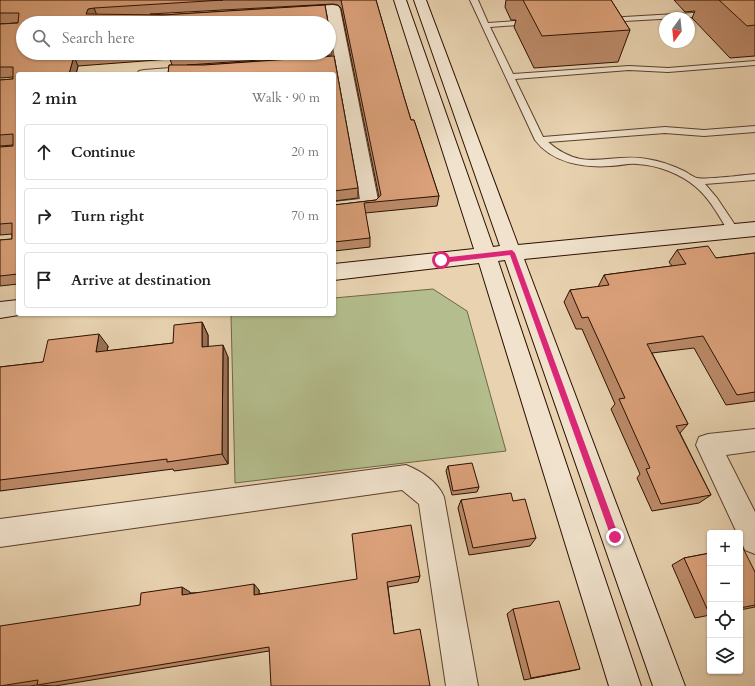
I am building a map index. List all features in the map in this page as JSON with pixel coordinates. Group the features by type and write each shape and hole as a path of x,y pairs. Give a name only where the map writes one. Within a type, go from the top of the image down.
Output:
{"street":[{"path":"400,0 486,255 625,686"},
{"path":"420,0 669,686"},
{"path":"286,12 333,9 333,16"},
{"path":"336,60 346,123 370,205 336,208"},
{"path":"171,72 212,69"},
{"path":"336,272 486,255 755,229"},
{"path":"0,310 16,308"},
{"path":"755,440 708,445 755,540"},
{"path":"0,533 406,477 431,497 462,686"}],"lane":[{"path":"474,0 540,140 554,153 572,161 600,164 639,161 671,170 696,182 706,191 734,231"},
{"path":"598,19 612,20 715,13"},
{"path":"486,26 538,21"},
{"path":"510,77 629,68 668,70 755,63"},
{"path":"540,140 665,130 704,133 755,129"},
{"path":"696,182 755,177"}],"green space":[{"path":"433,289 467,311 506,451 235,483 231,316 336,316 336,298"}],"building":[{"path":"0,0 223,0 94,8 88,9 86,14 163,15 325,5 327,16 19,16 19,13 0,13"},
{"path":"341,0 376,0 411,120 414,120 439,196 364,203 370,238 336,242 336,205 376,200 381,195"},
{"path":"523,0 611,0 630,30 542,36"},
{"path":"719,0 755,0 755,25 747,26"},
{"path":"16,23 16,60 73,60 70,72 16,72 16,274 0,276 0,240 12,239 12,223 0,224 0,147 13,146 13,134 0,135 0,80 13,79 13,67 0,67 0,24"},
{"path":"276,60 335,60 358,188 336,191 336,72 168,72 169,65 204,65"},
{"path":"708,246 716,258 755,253 755,392 737,395 703,336 647,344 688,424 676,426 711,495 661,504 646,469 650,468 619,399 625,398 588,317 582,318 570,290 609,285 604,275 686,264 677,250"},
{"path":"202,322 202,347 223,345 222,454 167,462 167,459 0,480 0,367 43,362 48,340 99,334 96,352 173,343 174,325"},
{"path":"472,463 479,487 453,491 448,466"},
{"path":"511,493 513,501 525,499 536,538 473,548 461,500"},
{"path":"411,525 420,576 387,582 394,634 420,629 430,686 271,686 269,647 37,685 38,680 0,686 0,626 140,605 141,593 182,587 182,595 254,584 254,595 357,579 352,534"},
{"path":"743,548 755,572 755,605 743,607"},
{"path":"707,554 707,609 684,558"},
{"path":"559,601 580,669 531,678 513,609"}],"route":[{"path":"441,260 512,253 615,537"}]}
